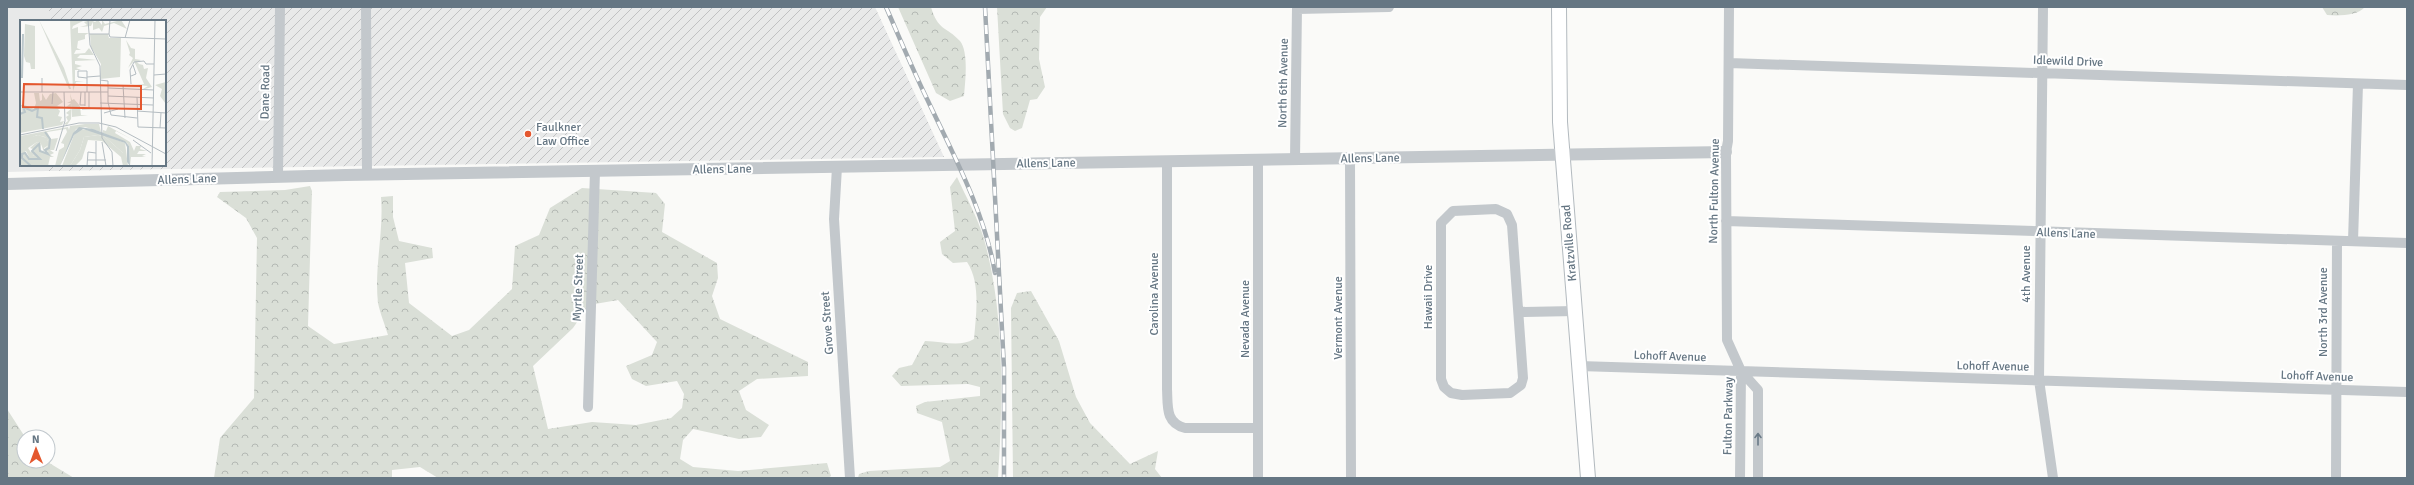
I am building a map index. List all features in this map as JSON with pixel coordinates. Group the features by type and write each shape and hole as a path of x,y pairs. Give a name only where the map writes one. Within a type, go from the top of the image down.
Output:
{"main road":[{"name":"Kratzville Road","path":"1559,7 1559,87 1562,154 1588,478"}],"street":[{"name":"Dane Road","path":"278,177 280,7"},
{"path":"366,7 367,175"},
{"path":"1297,8 1389,7"},
{"name":"North Fulton Avenue","path":"1729,7 1728,142 1726,152 1727,340 1741,371"},
{"name":"4th Avenue","path":"2043,7 2039,232 2039,380 2053,478"},
{"name":"North 6th Avenue","path":"1295,159 1297,8"},
{"name":"Idlewild Drive","path":"1729,63 2407,85"},
{"path":"2353,241 2358,84"},
{"name":"Allens Lane","path":"7,184 367,175 1726,152"},
{"name":"Vermont Avenue","path":"1350,158 1351,478"},
{"name":"Nevada Avenue","path":"1258,160 1258,478"},
{"name":"Carolina Avenue","path":"1167,161 1168,413 1175,424 1185,428 1258,428"},
{"name":"Grove Street","path":"837,167 834,219 850,478"},
{"name":"Myrtle Street","path":"588,407 595,171"},
{"name":"Hawaii Drive","path":"1496,209 1507,214 1512,225 1519,312 1523,373 1522,381 1516,390 1502,394 1462,395 1451,393 1444,387 1441,379 1441,226 1444,218 1450,212 1459,210 1496,209"},
{"name":"Allens Lane","path":"1726,221 2407,243"},
{"name":"North 3rd Avenue","path":"2336,241 2336,478"},
{"path":"1519,312 1575,310"},
{"name":"Lohoff Avenue","path":"1579,366 2407,392"},
{"name":"Fulton Parkway","path":"1740,478 1741,371"},
{"name":"Fulton Parkway","path":"1741,371 1758,390 1758,478"}],"shaded area":[{"path":"7,7 49,7 49,20 20,20 20,166 47,166 47,171 7,172"},
{"path":"49,7 875,7 944,157 47,171 47,166 166,166 166,20 49,20"}],"green space":[{"path":"898,7 931,7 940,24 960,41 965,52 966,76 964,96 950,101 936,93"},
{"path":"997,7 1047,7 1040,17 1039,59 1045,87 1037,99 1030,100 1022,128 1015,131 1010,128 1003,114"},
{"path":"2322,7 2365,7 2362,10 2352,14 2327,15"},
{"path":"957,177 975,215 984,239 996,297 1001,358 1001,419 998,478 858,478 859,474 869,471 940,467 950,461 942,422 917,413 916,406 925,402 980,396 980,387 968,384 901,386 892,376 899,368 912,365 925,341 956,344 968,342 974,339 976,320 976,289 971,270 967,262 953,263 942,254 940,242 955,231 950,187"},
{"path":"310,186 312,191 308,326 334,344 388,335 378,303 377,290 382,210 381,197 393,196 393,217 399,241 432,248 433,258 405,263 409,303 452,336 469,330 512,289 515,246 539,235 550,208 582,188 656,193 665,204 662,232 717,263 718,278 712,296 720,319 808,362 808,376 757,379 739,391 746,410 769,425 761,437 739,439 693,429 683,440 680,459 693,467 738,471 827,463 831,476 828,478 438,478 420,467 392,470 392,478 214,478 220,438 254,398 257,238 246,218 217,197 220,192 285,190","holes":["618,300 657,342 652,355 626,366 632,379 646,386 677,381 684,394 682,408 671,418 636,425 592,422 548,429 533,366 573,328 589,305"]},
{"path":"1031,291 1059,341 1076,397 1090,423 1130,464 1158,451 1155,469 1162,478 1013,478 1011,308 1017,293"},
{"path":"7,409 20,429 16,429 16,469 56,469 56,467 74,478 7,478"}],"railway":[{"path":"886,7 917,78 968,185 984,229 995,273"},
{"path":"985,7 1004,368 1004,478"}],"place":[{"name":"Faulkner Law Office","path":"528,134"}]}
